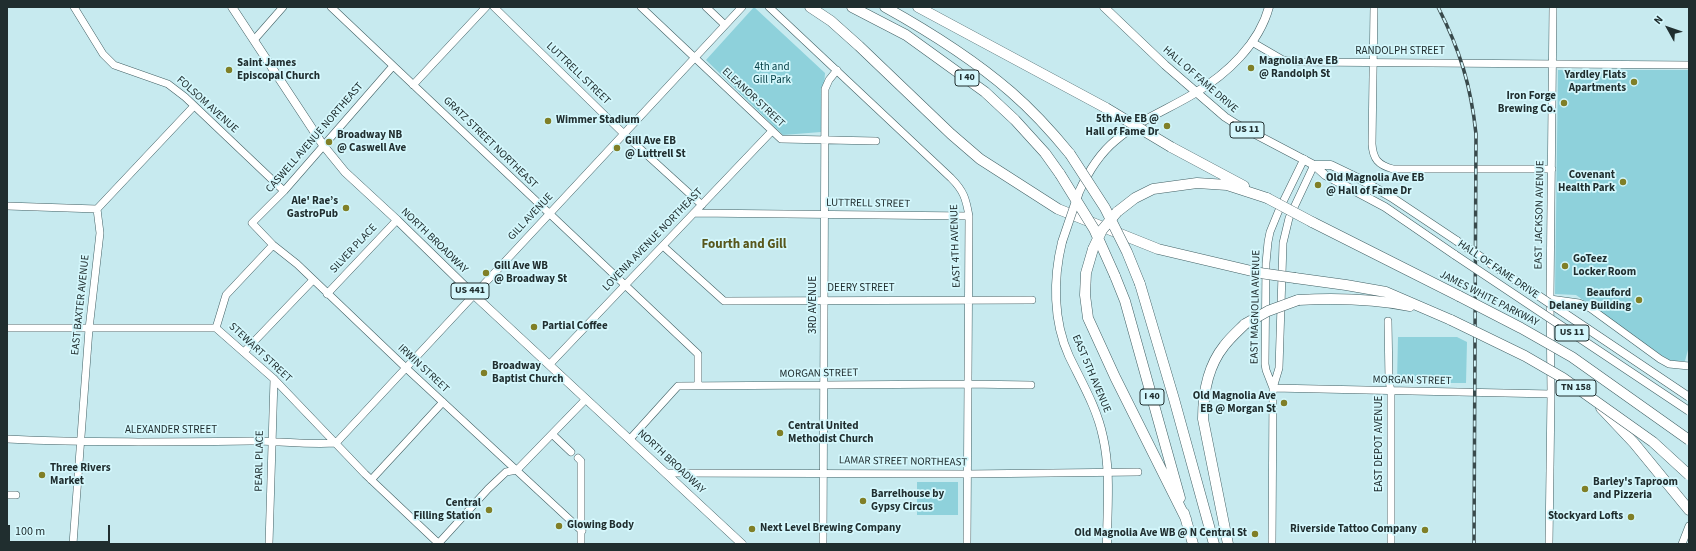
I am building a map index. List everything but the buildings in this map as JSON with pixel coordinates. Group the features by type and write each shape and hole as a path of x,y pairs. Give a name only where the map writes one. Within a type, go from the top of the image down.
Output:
{"highway":[{"path":"810,7 831,21 859,46 951,134 980,159 1058,209 1158,249 1260,273 1386,292 1424,309"},
{"name":"I 40","path":"852,7 906,35 985,92 1015,120 1060,174 1094,229 1125,301 1192,542"},
{"name":"I 40","path":"885,7 927,30 1011,92 1044,123 1070,154 1105,208 1127,252 1140,284 1174,399 1214,544"},
{"path":"918,7 1106,108 1171,146 1267,198"},
{"path":"1186,519 1118,383 1088,318 1085,295 1086,273 1093,248 1102,230 1117,212 1135,198 1153,189 1197,183 1227,185 1267,198"},
{"name":"JAMES WHITE PARKWAY","path":"1267,198 1521,328 1572,358 1689,440"},
{"path":"1227,541 1203,419 1203,401 1211,370 1223,347 1245,324 1268,311 1298,300 1373,301 1424,309"},
{"name":"TN 158","path":"1424,309 1451,320 1525,356 1563,378 1653,442 1689,474"},
{"path":"1592,399 1634,442 1689,510"}],"main road":[{"name":"NORTH BROADWAY","path":"232,7 323,146 345,172 474,295 742,544"},
{"name":"HALL OF FAME DRIVE","path":"1104,7 1196,93 1236,124 1304,159 1314,165 1325,175 1385,207 1689,411"},
{"name":"EAST 5TH AVENUE","path":"1107,544 1107,473 1104,438 1091,398 1067,351 1058,315 1057,276 1062,242 1079,192 1092,166 1115,140 1143,122 1196,93 1240,58 1261,28 1269,7"},
{"name":"HALL OF FAME DRIVE","path":"1314,165 1331,165 1358,178 1391,197 1689,397"}],"street":[{"name":"FOLSOM AVENUE","path":"74,7 103,54 114,65 168,84 194,106 284,191"},
{"path":"254,40 283,7"},
{"name":"GRATZ STREET NORTHEAST","path":"331,7 624,286 698,354 698,386"},
{"path":"414,85 486,7"},
{"name":"LUTTRELL STREET","path":"494,7 624,134 702,205"},
{"name":"ELEANOR STREET","path":"641,7 781,139 876,141"},
{"path":"706,7 725,25"},
{"name":"GILL AVENUE","path":"336,443 742,7"},
{"name":"EAST 4TH AVENUE","path":"769,7 958,185 966,198 969,216 966,474 967,544"},
{"path":"1374,7 1372,144 1375,159 1379,163 1384,167 1393,169 1552,169"},
{"name":"EAST JACKSON AVENUE","path":"1549,544 1553,7"},
{"name":"RANDOLPH STREET","path":"1252,42 1283,60 1302,62 1553,63 1632,66 1689,65"},
{"name":"CASWELL AVENUE NORTHEAST","path":"252,223 284,191 393,66"},
{"name":"3RD AVENUE","path":"823,544 826,140 825,89 829,80 837,70"},
{"path":"7,206 98,209 194,106"},
{"name":"LOVENIA AVENUE NORTHEAST","path":"550,364 772,132"},
{"name":"EAST MAGNOLIA AVENUE","path":"1273,388 1266,370 1266,263 1268,242 1279,210 1304,159"},
{"name":"EAST MAGNOLIA AVENUE","path":"1272,544 1273,388 1279,368 1283,243 1289,218 1314,165"},
{"name":"EAST BAXTER AVENUE","path":"73,544 89,329 100,233 98,209"},
{"name":"LUTTRELL STREET","path":"694,213 969,216"},
{"name":"SILVER PLACE","path":"327,294 397,220"},
{"name":"IRWIN STREET","path":"252,223 273,245 297,264 327,294 582,531"},
{"path":"216,328 226,295 273,245"},
{"name":"DEERY STREET","path":"663,246 724,301 1032,300"},
{"path":"244,352 313,280"},
{"path":"1550,299 1579,303 1594,311 1660,359 1669,364 1689,366"},
{"name":"EAST DEPOT AVENUE","path":"1388,321 1388,381 1391,391 1391,544"},
{"name":"STEWART STREET","path":"7,328 216,328 274,379 371,480 438,543"},
{"name":"PEARL PLACE","path":"269,544 274,379"},
{"name":"MORGAN STREET","path":"630,439 678,386 1031,385"},
{"name":"MORGAN STREET","path":"1273,388 1551,394"},
{"path":"438,543 488,488 506,472 517,470 586,399"},
{"path":"371,480 443,402"},
{"path":"552,434 571,452"},
{"name":"ALEXANDER STREET","path":"7,439 81,442 271,441 315,444 336,443"},
{"path":"578,458 581,461 581,544"},
{"name":"LAMAR STREET NORTHEAST","path":"667,473 824,472 966,474 1138,472"},
{"path":"7,495 16,495"},
{"path":"1682,544 1689,526"}],"green space":[{"name":"4th and Gill Park","path":"754,7 825,73 821,132 783,135 706,60"},
{"name":"Covenant Health Park","path":"1558,70 1689,70 1689,346 1685,361 1671,361 1661,355 1576,295 1555,294"},
{"path":"1398,337 1457,337 1467,342 1466,383 1397,383"},
{"path":"917,482 958,482 958,515 917,515"}],"railway":[{"path":"1438,7 1453,38 1468,84 1476,134 1474,544"}],"place":[{"name":"Magnolia Ave EB @ Randolph St","path":"1251,68"},
{"name":"Saint James Episcopal Church","path":"229,70"},
{"name":"Yardley Flats Apartments","path":"1634,82"},
{"name":"Iron Forge Brewing Co.","path":"1564,103"},
{"name":"Wimmer Stadium","path":"548,121"},
{"name":"5th Ave EB @ Hall of Fame Dr","path":"1167,126"},
{"name":"Broadway NB @ Caswell Ave","path":"329,142"},
{"name":"Gill Ave EB @ Luttrell St","path":"617,148"},
{"name":"Covenant Health Park","path":"1623,182"},
{"name":"Old Magnolia Ave EB @ Hall of Fame Dr","path":"1318,185"},
{"name":"Ale' Rae’s GastroPub","path":"346,208"},
{"name":"GoTeez Locker Room","path":"1565,266"},
{"name":"Gill Ave WB @ Broadway St","path":"486,273"},
{"name":"Beauford Delaney Building","path":"1639,300"},
{"name":"Partial Coffee","path":"534,327"},
{"name":"Broadway Baptist Church","path":"484,373"},
{"name":"Old Magnolia Ave EB @ Morgan St","path":"1284,403"},
{"name":"Central United Methodist Church","path":"780,433"},
{"name":"Three Rivers Market","path":"42,475"},
{"name":"Barley's Taproom and Pizzeria","path":"1585,489"},
{"name":"Barrelhouse by Gypsy Circus","path":"863,501"},
{"name":"Central Filling Station","path":"489,510"},
{"name":"Stockyard Lofts","path":"1631,517"},
{"name":"Glowing Body","path":"559,526"},
{"name":"Next Level Brewing Company","path":"752,529"},
{"name":"Riverside Tattoo Company","path":"1425,530"},
{"name":"Old Magnolia Ave WB @ N Central St","path":"1255,534"}],"district":[{"name":"Fourth and Gill","path":"744,245"}]}
